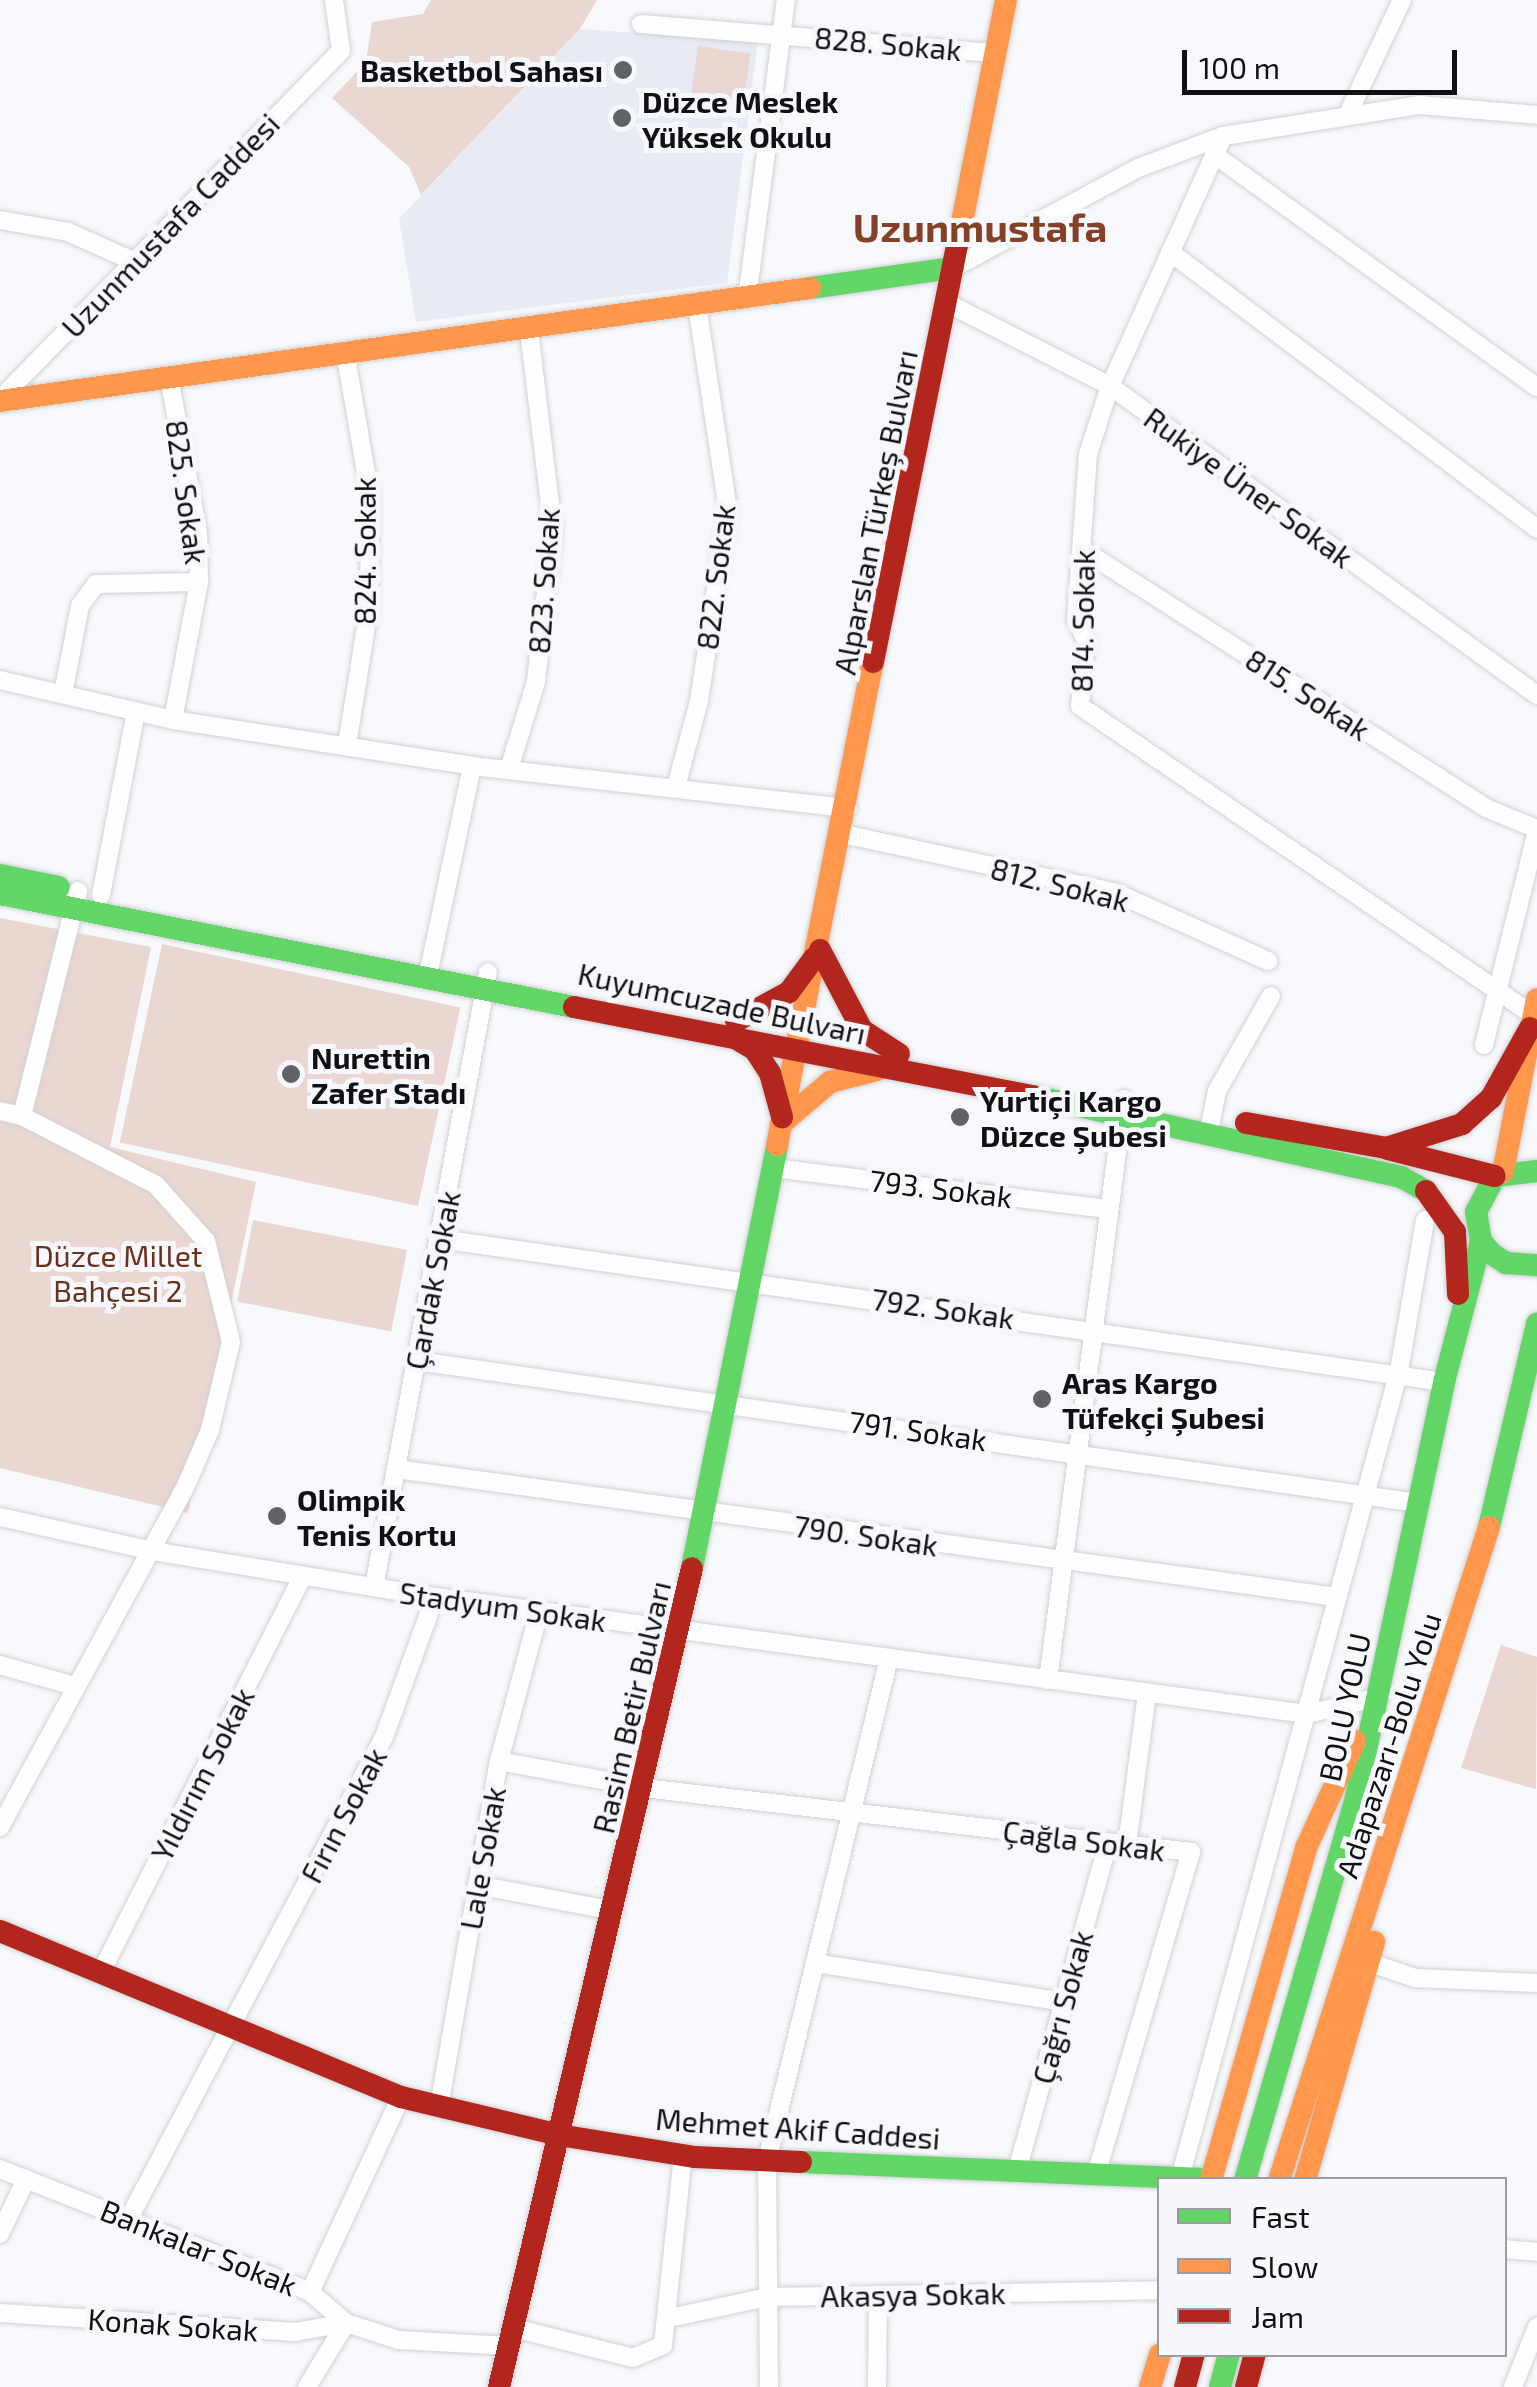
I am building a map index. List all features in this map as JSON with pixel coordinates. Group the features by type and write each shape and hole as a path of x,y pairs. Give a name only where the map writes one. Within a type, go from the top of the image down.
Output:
{"main road":[{"name":"Alparslan Türkeş Bulvarı","path":"802,1042 1006,0"},
{"path":"0,400 170,382 953,268"},
{"name":"Kuyumcuzade Bulvarı","path":"0,875 84,897 1211,1124 1401,1176 1476,1212"},
{"name":"Kuyumcuzade Bulvarı","path":"0,894 84,897"},
{"path":"820,950 862,1030 893,1061 830,1082 784,1122 770,1074 755,1050 732,1028 789,992 820,950"},
{"path":"1386,1148 1462,1124 1491,1098 1533,1014"},
{"path":"1533,1014 1499,1174 1476,1212 1481,1241 1506,1263 1537,1265"},
{"name":"Rasim Betir Bulvarı","path":"500,2387 680,1632 802,1042"},
{"name":"Kuyumcuzade Bulvarı","path":"1211,1124 1386,1148 1499,1174"},
{"path":"1499,1174 1537,1171"},
{"path":"1426,1191 1455,1232 1459,1318"},
{"name":"BOLU YOLU","path":"1246,2177 1356,1796 1444,1382 1481,1241"},
{"name":"Adapazarı-Bolu Yolu","path":"1280,2177 1455,1640 1502,1484 1537,1324"},
{"path":"1306,2177 1455,1640"},
{"path":"1212,2177 1306,1848 1375,1698"},
{"name":"Mehmet Akif Caddesi","path":"0,1931 401,2097 560,2135 682,2155 1159,2177"},
{"path":"1150,2387 1159,2357"},
{"path":"1185,2387 1193,2357"},
{"path":"1220,2387 1229,2357"},
{"path":"1246,2387 1255,2357"}],"street":[{"name":"Uzunmustafa Caddesi","path":"0,400 340,52 334,0"},
{"path":"747,299 786,0"},
{"path":"1349,112 1402,0"},
{"name":"828. Sokak","path":"641,24 996,53"},
{"path":"953,268 1138,168 1223,136 1349,112 1419,105 1537,114"},
{"name":"814. Sokak","path":"1223,136 1110,386 1088,454 1076,620 1086,640 1080,706 1533,1014"},
{"path":"1216,156 1537,387"},
{"path":"0,220 68,232 136,262"},
{"path":"1170,252 1537,529"},
{"name":"Rukiye Üner Sokak","path":"947,303 1110,386 1537,696"},
{"name":"822. Sokak","path":"676,788 700,701 728,510 697,306"},
{"name":"823. Sokak","path":"508,769 536,682 553,529 529,330"},
{"name":"824. Sokak","path":"346,357 370,496 369,608 347,745"},
{"name":"825. Sokak","path":"170,382 198,533 199,582 173,720"},
{"name":"815. Sokak","path":"1082,550 1486,808 1537,830"},
{"path":"63,694 80,606 96,584 199,582"},
{"path":"0,680 173,720 472,766 848,808"},
{"path":"22,1116 136,712"},
{"path":"430,968 472,766"},
{"path":"1484,1044 1537,830"},
{"name":"812. Sokak","path":"843,834 1114,892 1268,960"},
{"name":"Çardak Sokak","path":"374,1587 487,979"},
{"path":"1211,1124 1218,1091 1271,996"},
{"path":"1048,1680 1123,1106"},
{"path":"0,1110 22,1116 156,1185 206,1241 232,1342 210,1430 153,1551 74,1686 0,1827"},
{"name":"793. Sokak","path":"773,1168 1110,1208"},
{"path":"1180,2177 1399,1371 1425,1220"},
{"name":"792. Sokak","path":"440,1239 1399,1371 1444,1382"},
{"name":"791. Sokak","path":"417,1361 1364,1491 1418,1503"},
{"name":"790. Sokak","path":"396,1469 703,1514 1336,1597"},
{"name":"Stadyum Sokak","path":"0,1517 153,1551 435,1597 1307,1714"},
{"name":"Yıldırım Sokak","path":"101,1972 303,1575"},
{"name":"Fırın Sokak","path":"128,2220 384,1737 435,1597"},
{"name":"Lale Sokak","path":"439,2107 499,1761 539,1612"},
{"path":"769,2387 767,2160 888,1658"},
{"path":"0,1665 74,1686"},
{"path":"1128,1845 1147,1693"},
{"path":"1307,1714 1375,1698"},
{"name":"Çağla Sokak","path":"499,1761 644,1788 1191,1852 1096,2174"},
{"name":"Çağrı Sokak","path":"1017,2171 1108,1842"},
{"path":"477,1885 616,1911"},
{"path":"1368,1962 1415,1978 1537,1983"},
{"path":"815,1963 1063,2002"},
{"path":"310,2292 401,2097"},
{"path":"669,2318 682,2155"},
{"name":"Bankalar Sokak","path":"0,2169 310,2292 346,2323 399,2340 512,2337 633,2358 662,2345 669,2318"},
{"path":"0,2234 26,2179"},
{"path":"1507,2249 1537,2252"},
{"name":"Akasya Sokak","path":"669,2318 768,2297 1157,2290"},
{"path":"877,2387 878,2295"},
{"name":"Konak Sokak","path":"0,2313 295,2332 346,2323"},
{"path":"307,2387 346,2323"},
{"path":"1512,2387 1531,2356 1537,2327"}],"shaded area":[{"name":"Düzce Meslek Yüksek Okulu","path":"580,29 758,41 727,283 416,322 399,219"}],"green space":[{"path":"431,0 597,0 580,29 421,195 409,167 332,98 366,62 372,22 423,14"},
{"path":"698,46 750,53 743,105 691,97"},
{"name":"Düzce Millet Bahçesi 2","path":"0,918 151,947 110,1147 256,1182 188,1513 0,1468"},
{"name":"Nurettin Zafer Stadı","path":"162,944 460,1007 418,1206 120,1143"},
{"path":"253,1220 407,1250 391,1331 237,1301"},
{"path":"1501,1645 1537,1657 1536,1789 1461,1768"}],"traffic: fast":[{"path":"810,288 953,268"},
{"path":"0,875 59,887"},
{"path":"0,894 574,1007"},
{"path":"1033,1096 1401,1177 1426,1191"},
{"path":"692,1568 777,1145"},
{"path":"1537,1171 1495,1176 1476,1212 1481,1241 1492,1254 1506,1263 1537,1265"},
{"path":"1246,2177 1356,1797 1444,1382 1481,1241"},
{"path":"1489,1527 1537,1324"},
{"path":"801,2162 1163,2177"},
{"path":"1220,2387 1228,2357"}],"traffic: slow":[{"path":"958,242 1006,0"},
{"path":"0,401 810,288"},
{"path":"777,1145 873,662"},
{"path":"1503,1172 1537,999"},
{"path":"783,1122 830,1082 877,1070"},
{"path":"1280,2177 1489,1527"},
{"path":"1212,2177 1306,1848 1355,1741"},
{"path":"1306,2177 1374,1942"},
{"path":"1150,2387 1159,2357"}],"traffic: jam":[{"path":"873,662 958,242"},
{"path":"820,950 862,1030 899,1054"},
{"path":"736,1021 789,992 814,958"},
{"path":"574,1007 1033,1096"},
{"path":"1386,1148 1462,1124 1491,1098 1530,1028"},
{"path":"737,1039 755,1050 770,1073 782,1117"},
{"path":"1246,1123 1386,1148"},
{"path":"1388,1149 1495,1176"},
{"path":"1426,1191 1455,1232 1458,1294"},
{"path":"499,2387 692,1568"},
{"path":"0,1931 401,2097 559,2135 695,2157 801,2162"},
{"path":"1185,2387 1193,2357"},
{"path":"1246,2387 1254,2357"}],"place":[{"name":"Basketbol Sahası","path":"623,70"},
{"name":"Düzce Meslek Yüksek Okulu","path":"622,118"},
{"name":"Nurettin Zafer Stadı","path":"291,1074"},
{"name":"Yurtiçi Kargo Düzce Şubesi","path":"960,1117"},
{"name":"Aras Kargo Tüfekçi Şubesi","path":"1042,1399"},
{"name":"Olimpik Tenis Kortu","path":"277,1516"}],"district":[{"name":"Uzunmustafa","path":"980,226"}]}
